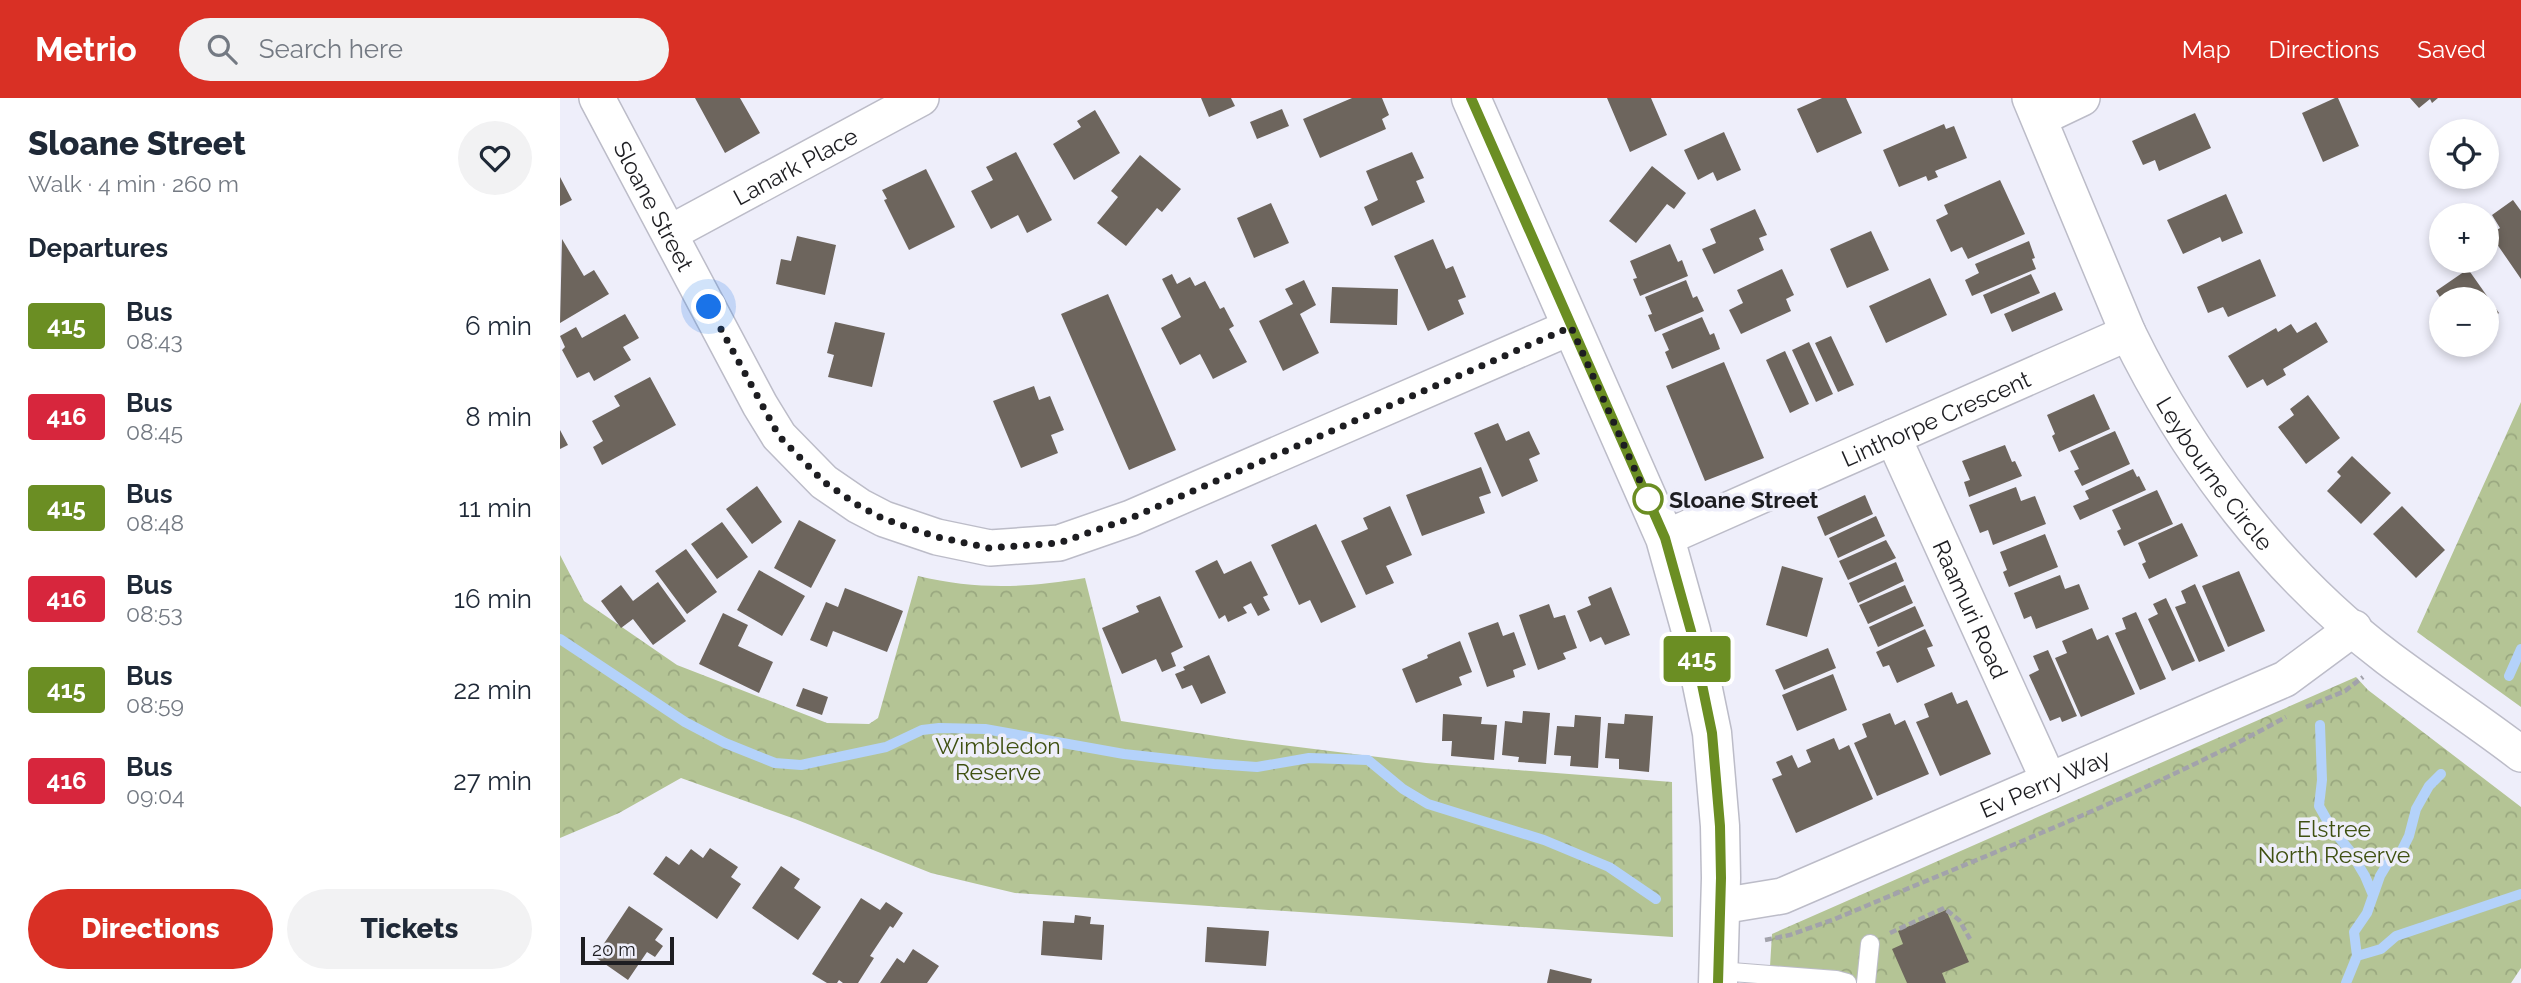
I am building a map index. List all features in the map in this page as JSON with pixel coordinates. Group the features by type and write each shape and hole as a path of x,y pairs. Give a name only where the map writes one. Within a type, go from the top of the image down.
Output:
{"street":[{"name":"Sloane Street","path":"597,98 779,436 811,470 859,506 884,519 937,537 989,548 1059,543 1131,518 1571,327"},
{"name":"Lanark Place","path":"670,233 921,98"},
{"path":"1471,98 1665,538 1691,631 1712,733 1720,826 1719,977"},
{"path":"2035,108 2082,98"},
{"name":"Leybourne Circle","path":"2035,108 2146,370 2172,415 2232,500 2284,562 2322,601 2387,657 2521,754"},
{"name":"Linthorpe Crescent","path":"1665,538 2129,333"},
{"name":"Raamuri Road","path":"1893,437 2049,781"},
{"name":"Ev Perry Way","path":"1721,906 1782,896 2285,679 2354,628"}],"lane":[{"path":"1866,983 1869,946"},
{"path":"1719,977 1836,979 1847,983"}],"path":[{"path":"1765,940 1790,935 1835,919 2100,806 2204,760 2319,701 2345,691 2363,676"},
{"path":"1869,946 1892,931 1944,908 1959,919 1970,939"}],"green space":[{"path":"2521,402 2521,707 2417,632"},
{"name":"Wimbledon Reserve","path":"560,555 584,601 677,665 827,723 869,724 878,718 918,576 961,584 1002,586 1085,578 1121,721 1235,739 1426,763 1672,782 1673,937 1015,893 931,873 795,819 681,778 619,813 560,838"},
{"name":"Elstree North Reserve","path":"2356,677 2368,690 2521,807 2521,968 2511,983 1769,983 1772,934"}],"building":[{"path":"695,98 740,98 760,133 725,153"},
{"path":"1201,98 1231,98 1235,106 1209,117"},
{"path":"1352,98 1382,98 1389,115 1382,119 1386,129 1320,158 1303,119"},
{"path":"1607,98 1651,98 1667,135 1630,152"},
{"path":"1822,98 1846,98 1862,133 1817,153 1797,109"},
{"path":"2338,98 2359,146 2323,162 2302,113"},
{"path":"2410,98 2438,98 2432,103 2430,99 2419,108"},
{"path":"1282,109 1289,126 1257,139 1250,122"},
{"path":"1095,110 1120,153 1074,180 1053,144 1081,127 1077,121"},
{"path":"2195,113 2211,148 2159,171 2155,160 2143,165 2132,141"},
{"path":"1944,124 1946,129 1954,126 1967,158 1935,171 1938,177 1928,181 1926,176 1899,187 1883,150"},
{"path":"1724,132 1741,170 1717,181 1713,172 1698,180 1684,150"},
{"path":"1016,152 1052,220 1027,233 1018,215 991,229 971,191 993,180 986,167"},
{"path":"1412,152 1424,178 1416,181 1425,202 1372,226 1364,207 1378,200 1366,171"},
{"path":"1140,155 1181,189 1162,212 1157,208 1126,246 1097,223 1118,197 1111,191"},
{"path":"1652,166 1686,193 1674,209 1667,204 1636,243 1609,221"},
{"path":"926,169 955,227 909,250 884,200 887,199 882,190"},
{"path":"560,177 572,200 560,206"},
{"path":"2000,180 2025,234 1968,259 1962,247 1951,252 1936,220 1948,214 1944,205"},
{"path":"2226,194 2243,233 2222,242 2220,237 2183,254 2167,220"},
{"path":"2513,200 2521,211 2521,279 2499,247 2499,210"},
{"path":"1271,203 1289,243 1254,258 1237,218"},
{"path":"1755,209 1767,235 1759,238 1764,250 1714,274 1702,249 1716,243 1710,229"},
{"path":"1871,231 1889,270 1847,288 1830,249"},
{"path":"797,236 836,245 825,295 776,284 781,259 791,261"},
{"path":"562,239 584,276 594,270 609,294 560,323"},
{"path":"1433,239 1446,269 1453,266 1466,297 1458,300 1464,314 1428,331 1394,256"},
{"path":"2029,241 2036,269 1972,296 1965,280 1979,273 1975,264"},
{"path":"1670,244 1678,262 1682,260 1688,276 1640,296 1630,261"},
{"path":"2260,259 2276,296 2228,317 2223,307 2208,313 2197,287"},
{"path":"1782,269 1794,295 1786,299 1791,311 1741,334 1729,310 1743,303 1737,290"},
{"path":"2462,273 2471,273 2481,287 2442,287"},
{"path":"1172,274 1177,284 1190,277 1195,286 1205,281 1220,309 1224,307 1234,326 1229,329 1247,362 1213,379 1200,354 1180,365 1161,328 1181,317 1162,279"},
{"path":"2031,274 2040,293 1991,314 1983,295"},
{"path":"1930,278 1947,315 1886,343 1869,306"},
{"path":"1304,280 1316,305 1300,314 1319,353 1283,371 1259,321 1293,304 1285,289"},
{"path":"1686,280 1693,298 1697,296 1704,311 1655,332 1645,297"},
{"path":"1332,287 1398,289 1397,325 1330,323"},
{"path":"2055,292 2063,310 2012,332 2004,314"},
{"path":"1108,294 1176,450 1129,470 1061,314"},
{"path":"625,314 639,338 623,347 631,360 594,381 589,372 577,378 562,350 565,347 560,336 576,327 582,338"},
{"path":"1702,317 1710,335 1714,333 1720,349 1672,369 1665,352 1669,350 1662,334"},
{"path":"835,322 885,333 872,387 828,377 834,355 827,353"},
{"path":"2316,322 2328,342 2283,369 2286,375 2267,386 2263,379 2247,388 2228,356 2276,328 2278,332 2291,324 2297,333"},
{"path":"1831,336 1854,385 1838,392 1815,343"},
{"path":"1809,342 1833,394 1816,402 1792,350"},
{"path":"1785,351 1809,404 1790,413 1766,360"},
{"path":"1724,362 1764,458 1705,481 1666,386"},
{"path":"650,377 676,425 602,465 593,447 603,441 592,421 620,406 614,396"},
{"path":"1034,386 1039,400 1050,396 1064,430 1051,435 1058,453 1021,468 993,401"},
{"path":"2094,394 2110,429 2059,452 2047,415"},
{"path":"2308,395 2340,438 2306,464 2278,427 2294,415 2290,409"},
{"path":"1498,423 1506,441 1529,431 1540,454 1529,459 1538,481 1502,497 1474,433"},
{"path":"560,430 568,445 560,449"},
{"path":"2115,431 2130,464 2082,486 2074,471 2079,469 2070,451"},
{"path":"2005,445 2022,476 1969,497 1964,482 1970,480 1962,461"},
{"path":"2352,456 2391,493 2361,524 2327,491 2341,476 2337,472"},
{"path":"1481,467 1491,493 1479,497 1485,513 1422,536 1406,495"},
{"path":"2133,469 2146,490 2080,520 2073,506 2089,499 2085,491"},
{"path":"757,486 782,522 752,544 726,509"},
{"path":"2016,487 2021,501 2035,496 2046,524 1993,545 1988,530 1980,533 1969,505"},
{"path":"2157,490 2173,524 2124,546 2117,531 2121,529 2112,510"},
{"path":"1865,495 1873,514 1825,536 1817,517"},
{"path":"1390,506 1412,555 1386,566 1394,583 1366,595 1341,541 1368,529 1363,518"},
{"path":"2402,506 2445,550 2416,578 2373,534"},
{"path":"1876,516 1885,536 1838,558 1829,538"},
{"path":"799,520 836,540 811,588 774,568"},
{"path":"722,522 748,557 717,579 691,544"},
{"path":"2182,523 2198,556 2149,579 2142,564 2146,562 2138,543"},
{"path":"1316,524 1356,607 1321,623 1310,600 1299,605 1271,545"},
{"path":"2045,534 2058,567 2009,587 2003,572 2007,570 2000,552"},
{"path":"1886,540 1896,558 1848,580 1839,561"},
{"path":"686,549 717,592 687,614 655,571"},
{"path":"1217,560 1224,574 1251,561 1268,595 1263,597 1270,610 1258,616 1251,603 1243,607 1247,613 1228,622 1225,615 1219,619 1195,571"},
{"path":"1896,562 1904,581 1858,603 1849,583"},
{"path":"1782,566 1823,578 1807,637 1766,625"},
{"path":"759,570 805,596 782,636 737,610"},
{"path":"2239,571 2265,631 2228,647 2202,586"},
{"path":"2060,575 2065,589 2079,584 2089,609 2036,629 2031,616 2024,619 2014,593"},
{"path":"658,582 686,621 653,645 633,619 621,628 601,601 621,585 633,601"},
{"path":"2195,584 2225,651 2199,662 2175,607 2186,603 2181,591"},
{"path":"1905,585 1913,603 1868,624 1859,605"},
{"path":"1611,587 1630,635 1605,645 1601,637 1590,642 1577,611 1591,605 1588,597"},
{"path":"845,588 903,611 887,652 833,631 827,647 810,640 826,602 838,607"},
{"path":"1160,596 1183,647 1171,653 1176,666 1162,672 1156,659 1122,674 1102,628 1139,612 1136,606"},
{"path":"2166,598 2195,661 2172,671 2148,619 2158,614 2153,604"},
{"path":"1549,604 1554,618 1565,615 1577,648 1563,653 1566,659 1538,670 1519,615"},
{"path":"1915,606 1924,626 1878,647 1869,627"},
{"path":"2136,612 2166,679 2140,690 2115,633 2126,629 2122,618"},
{"path":"723,613 748,625 738,646 773,662 759,693 699,664"},
{"path":"1498,622 1503,636 1514,632 1526,665 1513,670 1515,677 1487,687 1468,633"},
{"path":"2092,628 2097,640 2108,635 2135,694 2081,717 2055,658 2067,653 2062,641"},
{"path":"1925,629 1933,646 1927,648 1935,666 1897,683 1889,665 1883,667 1876,652"},
{"path":"1460,641 1472,672 1459,677 1462,685 1416,703 1402,669"},
{"path":"1828,648 1836,668 1784,690 1775,670"},
{"path":"2048,650 2077,716 2062,722 2060,717 2050,721 2029,675 2039,670 2033,656"},
{"path":"1209,655 1226,693 1201,704 1192,685 1182,689 1175,674 1185,670 1183,667"},
{"path":"1833,674 1847,710 1797,731 1782,695"},
{"path":"803,688 828,697 822,715 796,706"},
{"path":"1952,692 1957,704 1967,700 1991,754 1940,776 1916,722 1929,717 1924,704"},
{"path":"1523,711 1550,713 1546,764 1518,762 1519,757 1502,755 1505,721 1522,723"},
{"path":"1890,713 1895,725 1905,720 1929,774 1877,796 1854,743 1867,737 1862,724"},
{"path":"1443,714 1482,717 1481,724 1497,725 1494,760 1451,756 1452,741 1442,741"},
{"path":"1625,714 1653,716 1649,772 1619,769 1619,759 1605,758 1608,723 1624,724"},
{"path":"1575,715 1601,717 1598,768 1570,766 1571,756 1554,755 1557,726 1574,727"},
{"path":"1834,738 1839,750 1849,745 1873,799 1796,833 1772,779 1782,775 1776,762 1792,755 1798,768 1811,762 1806,750"},
{"path":"710,848 738,867 731,877 741,884 717,919 653,874 666,856 679,865 691,849 703,858"},
{"path":"781,866 800,879 794,888 821,907 798,940 752,908"},
{"path":"861,898 880,910 886,902 903,913 893,928 890,926 870,956 874,958 858,983 843,983 839,980 837,983 827,983 812,974"},
{"path":"629,906 663,929 655,940 663,946 655,957 647,952 628,980 595,957"},
{"path":"1946,910 1969,962 1942,973 1946,983 1907,983 1892,949 1903,944 1898,931"},
{"path":"1075,915 1091,917 1090,924 1104,925 1102,960 1041,955 1043,921 1074,923"},
{"path":"1207,927 1269,931 1266,966 1205,962"},
{"path":"913,949 939,966 927,983 880,983 897,958 904,963"},
{"path":"1550,969 1592,979 1591,983 1547,983"}],"waterway":[{"path":"560,639 685,722 725,743 775,763 801,765 886,747 922,730 939,728 985,729 1124,754 1214,764 1257,767 1309,758 1368,760 1403,789 1428,804 1544,840 1609,867 1656,899"},
{"path":"2509,676 2521,649"},
{"path":"2320,725 2322,780 2319,806 2332,829 2350,851 2373,895"},
{"path":"2346,983 2357,956 2354,932 2367,913 2380,876 2389,861 2401,852 2409,836 2416,809 2429,786 2441,774"},
{"path":"2357,956 2381,949 2396,936 2521,894"}],"bus line":[{"name":"415","path":"1471,98 1665,538 1691,631 1712,733 1720,826 1718,983"}],"place":[{"name":"Sloane Street","path":"1648,499"}],"route":[{"path":"709,307 779,436 811,470 859,506 884,519 958,543 989,548 1059,543 1131,518 1571,327 1648,499"}]}
